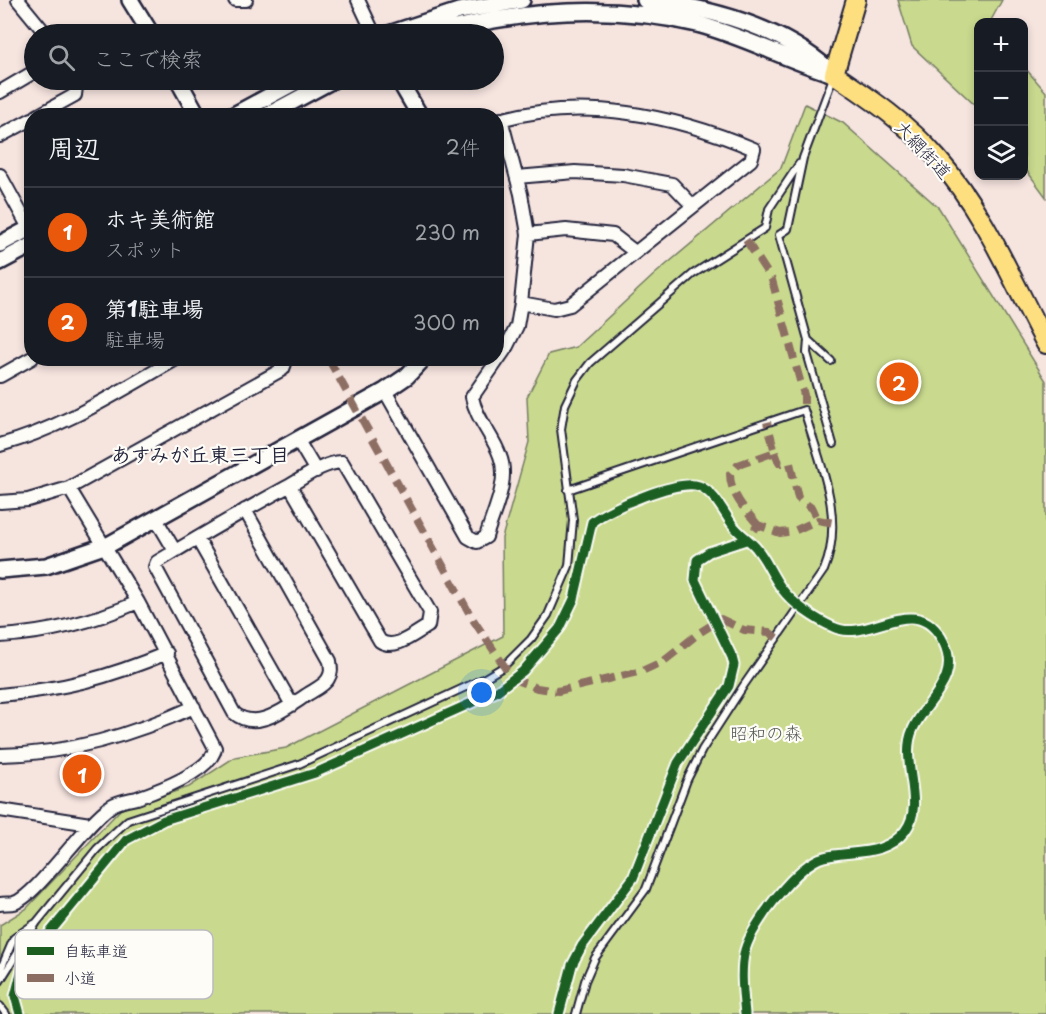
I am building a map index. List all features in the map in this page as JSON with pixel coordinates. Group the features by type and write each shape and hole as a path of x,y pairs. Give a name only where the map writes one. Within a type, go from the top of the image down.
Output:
{"main road":[{"path":"834,75 856,0"},
{"name":"大網街道","path":"834,75 898,120 938,159 974,209 1046,344"}],"street":[{"path":"18,0 38,24"},
{"path":"130,0 145,24"},
{"path":"235,0 246,0"},
{"path":"358,0 369,24"},
{"path":"419,24 459,11 522,0"},
{"path":"645,0 708,11 774,34 809,52 834,75"},
{"path":"476,24 520,14 562,11 634,14 698,25 834,75"},
{"path":"0,92 24,78"},
{"path":"51,108 75,95 76,90"},
{"path":"184,90 194,108"},
{"path":"247,108 280,90"},
{"path":"281,108 314,90"},
{"path":"405,90 415,108"},
{"path":"504,119 540,113 617,111 690,125 754,149 751,160 566,307 554,309 521,303"},
{"path":"0,136 24,122"},
{"path":"504,136 517,177 528,234 517,326 504,351"},
{"path":"517,177 575,172 623,175 672,184 693,206"},
{"path":"0,175 24,217"},
{"path":"0,244 24,230"},
{"path":"528,234 566,230 613,235 635,252"},
{"path":"0,262 24,249"},
{"path":"0,376 24,362"},
{"path":"0,446 26,438 64,421 164,366"},
{"path":"0,502 28,500 69,488 284,369 285,366"},
{"path":"0,570 46,566 103,547 385,391 416,366"},
{"path":"385,391 468,537 477,542 486,537 504,476 500,456 474,407 472,397 494,366"},
{"path":"297,439 316,471"},
{"path":"245,510 330,661 331,672 327,681 292,705 272,716 252,721 242,720 234,713 155,572 157,561 245,510 316,471 333,462 342,462 347,467 430,612 428,626 395,645 387,645 380,641 290,486"},
{"path":"0,904 15,903 31,891 90,824 112,804 140,797 179,780 208,764 214,756 215,748 167,653 69,488"},
{"path":"156,519 175,551"},
{"path":"197,538 292,705"},
{"path":"0,636 58,630 101,618 138,602"},
{"path":"0,695 73,686 113,675 167,653"},
{"path":"0,755 68,749 122,736 194,707"},
{"path":"0,810 90,824"}],"lane":[{"path":"779,235 788,229 803,158 834,75"},
{"path":"32,930 112,832 128,820 299,764 447,697 503,667 531,639 548,615 562,588 569,566 573,540 561,429 565,405 577,380 590,363 693,273 765,228 769,209 803,158"},
{"path":"765,228 779,235 808,340 807,353 833,444"},
{"path":"808,340 831,361"},
{"path":"568,490 804,410 834,523 831,555 824,570 702,750 687,780 646,889 595,958 585,981 576,1014"},
{"path":"26,930 37,922"},
{"path":"0,971 15,937"},
{"path":"0,981 15,957"},
{"path":"0,1006 6,1014"}],"green space":[{"path":"898,0 1002,0 992,18 974,18 974,104 912,46"},
{"path":"1028,72 1046,92 1046,197 1028,172"},
{"name":"昭和の森","path":"805,104 843,123 939,208 1046,381 1046,1014 0,1014 0,925 26,909 121,809 189,787 235,757 286,748 503,636 502,538 529,442 527,397 549,354 576,347 655,274 781,168"}],"marked path":[{"path":"746,240 772,280 804,395 804,410"},
{"path":"332,366 472,618 513,679 537,688 558,691 642,671 664,661 721,619 744,630 769,632 778,639"},
{"path":"758,525 736,495 730,474 738,465 775,452 767,422"},
{"path":"775,452 779,463 790,463 798,498 813,509 818,520"},
{"path":"754,530 758,525 780,533 794,531 818,520 834,523"}],"cycle path":[{"path":"52,930 126,840 164,820 315,773 496,692 523,671 560,628 574,599 592,522 613,509 644,496 676,487 699,486 714,497 735,528 761,554 778,584 798,606 833,627 847,631 907,618 920,619 933,627 944,643 948,656 945,679 919,718 909,741 913,807 911,820 905,831 897,839 878,849 834,855 813,862 777,896 756,925 745,950 742,974 745,1014"},
{"path":"559,1014 572,965 582,946 633,878 678,763 729,686 734,665 732,657 695,580 697,560 709,552 746,540"},
{"path":"16,999 20,1014"}],"place":[{"name":"第1駐車場","path":"899,382"},
{"name":"ホキ美術館","path":"82,774"}],"district":[{"name":"あすみが丘東三丁目","path":"200,454"}]}
